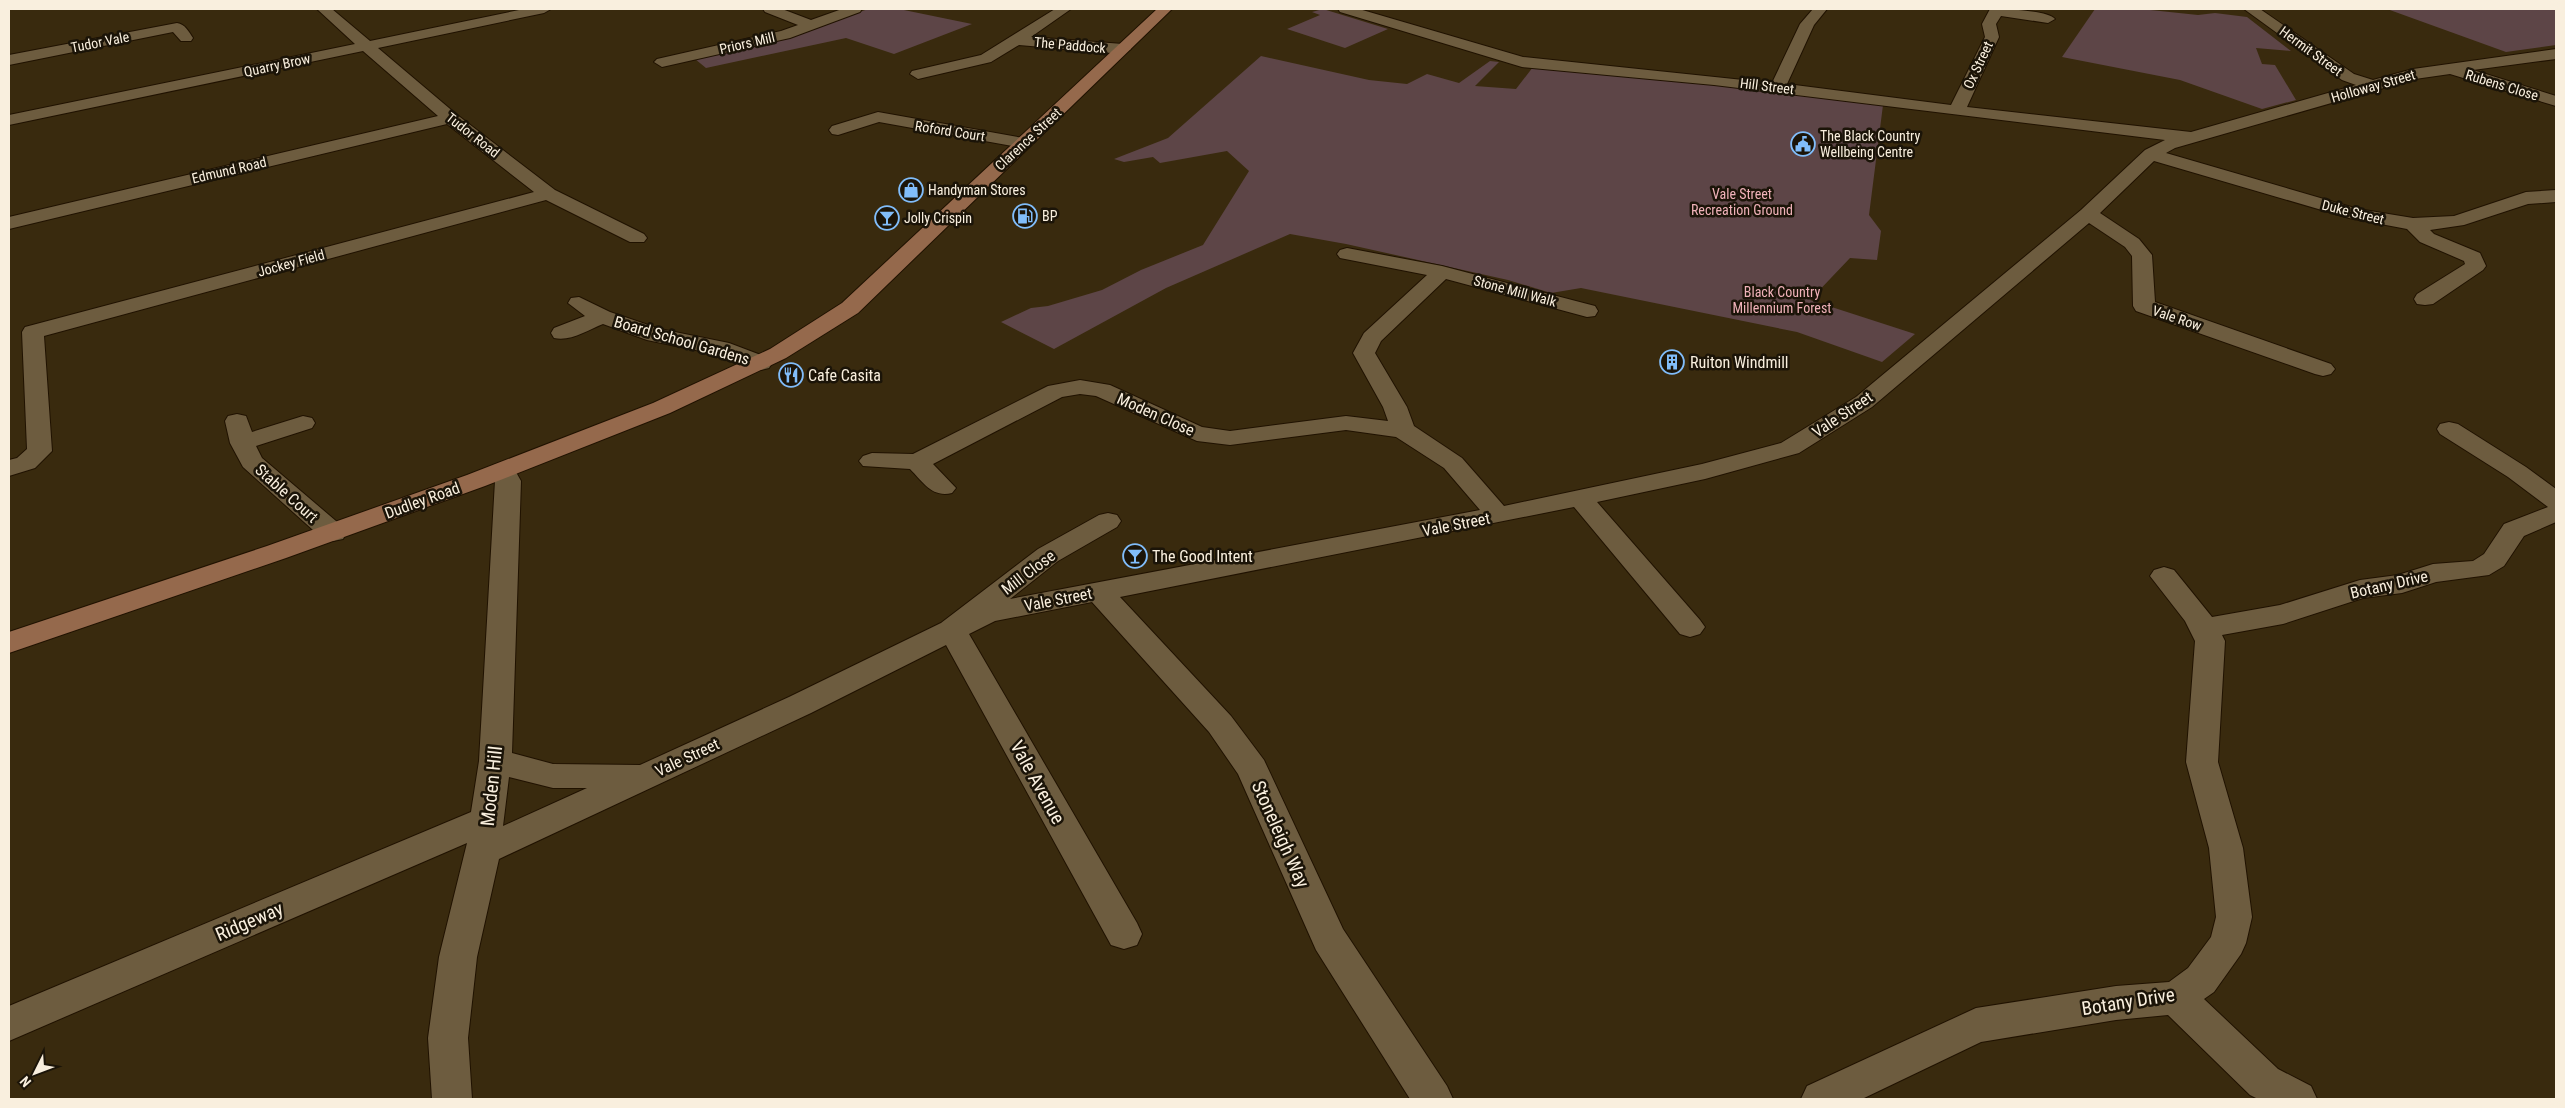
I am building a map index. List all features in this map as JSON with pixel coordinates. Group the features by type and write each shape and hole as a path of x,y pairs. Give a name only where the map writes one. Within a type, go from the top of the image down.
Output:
{"main road":[{"name":"Clarence Street","path":"823,328 850,308 1165,9"},
{"name":"Dudley Road","path":"9,643 333,533 613,428 761,363 823,328"}],"street":[{"name":"Tudor Road","path":"324,9 450,118 548,194 637,238"},
{"name":"Quarry Brow","path":"9,120 544,9"},
{"name":"Priors Mill","path":"770,9 811,25"},
{"name":"Priors Mill","path":"662,62 686,62 785,35 855,9"},
{"name":"The Paddock","path":"918,74 986,59 1064,9"},
{"name":"Hill Street","path":"1347,9 1522,62 1778,87 1957,111 2194,138"},
{"path":"1778,87 1807,24 1820,9"},
{"name":"Hermit Street","path":"2251,9 2348,77 2374,86"},
{"name":"Ox Street","path":"1957,111 1992,37 1989,24 1996,11 2048,19"},
{"name":"Tudor Vale","path":"9,60 177,27 186,38"},
{"name":"The Paddock","path":"1017,40 1123,49"},
{"name":"Holloway Street","path":"2194,138 2413,74 2556,54"},
{"name":"Rubens Close","path":"2447,68 2556,101"},
{"name":"Roford Court","path":"838,130 879,111 1023,143"},
{"name":"Edmund Road","path":"9,223 450,118"},
{"name":"Vale Street","path":"486,835 645,776 800,705 987,613 1498,515 1706,472 1790,448 1864,402 2088,214 2152,154 2169,144 2194,138"},
{"name":"Duke Street","path":"2152,154 2356,214 2413,224 2438,224 2457,221 2526,198 2556,196"},
{"name":"Jockey Field","path":"9,468 26,463 40,452 22,332 548,194"},
{"name":"Vale Row","path":"2088,214 2132,243 2142,254 2144,306 2323,369"},
{"path":"2413,224 2427,238 2473,257 2476,266 2425,299"},
{"name":"Stone Mill Walk","path":"1347,254 1442,272 1587,311"},
{"path":"1403,430 1395,407 1364,353 1372,338 1442,272"},
{"name":"Board School Gardens","path":"579,303 602,317 655,334 721,348 761,363"},
{"name":"Board School Gardens","path":"562,333 602,317"},
{"name":"Moden Close","path":"872,461 917,462 1056,391 1080,387 1102,390 1197,434 1230,438 1346,424 1403,430 1453,463 1498,515"},
{"name":"Stable Court","path":"303,423 240,432 252,462 333,533"},
{"path":"2449,429 2517,472 2556,501"},
{"path":"917,462 944,488"},
{"name":"Moden Hill","path":"452,1099 448,1038 458,957 486,835 495,761 508,481 503,470"},
{"path":"1580,498 1690,627"},
{"name":"Botany Drive","path":"2205,628 2283,614 2360,589 2402,584 2433,573 2479,569 2494,560 2514,530 2556,513"},
{"name":"Mill Close","path":"952,630 1048,555 1108,521"},
{"name":"Botany Drive","path":"1821,1099 1976,1025 2116,1003 2176,998 2202,980 2228,943 2234,917 2226,848 2202,762 2210,641 2205,628 2184,598 2164,576"},
{"name":"Stoneleigh Way","path":"1098,591 1220,724 1252,769 1329,939 1433,1099"},
{"name":"Vale Avenue","path":"952,630 1124,934"},
{"name":"Vale Street","path":"495,761 553,776 645,776"},
{"name":"Ridgeway","path":"9,1024 486,835"},
{"path":"2176,998 2264,1082 2297,1099"}],"green space":[{"path":"868,9 899,9 972,24 894,54 846,38 706,68 695,59 807,31"},
{"path":"1323,9 1388,29 1345,48 1287,29 1320,15 1312,12"},
{"path":"2095,9 2141,9 2198,15 2215,13 2247,17 2291,51 2256,48 2262,64 2275,65 2296,100 2262,109 2180,80 2062,57"},
{"path":"2387,9 2556,9 2556,45 2506,52"},
{"name":"Vale Street Recreation Ground","path":"1261,56 1369,80 1407,84 1427,74 1459,83 1490,61 1499,62 1475,86 1516,89 1533,67 1754,86 1883,105 1869,215 1881,231 1877,260 1850,258 1810,300 1915,334 1882,362 1797,332 1581,288 1551,293 1508,280 1346,244 1290,234 1166,288 1054,349 1001,322 1031,308 1048,306 1102,290 1141,270 1203,245 1249,171 1227,151 1160,163 1153,157 1124,162 1114,159 1168,138"}],"place":[{"name":"The Black Country Wellbeing Centre","path":"1803,144"},
{"name":"Handyman Stores","path":"911,190"},
{"name":"BP","path":"1025,216"},
{"name":"Jolly Crispin","path":"887,218"},
{"name":"Ruiton Windmill","path":"1672,362"},
{"name":"Cafe Casita","path":"791,375"},
{"name":"The Good Intent","path":"1135,556"}],"park label":[{"name":"Black Country Millennium Forest","path":"1782,300"}]}
